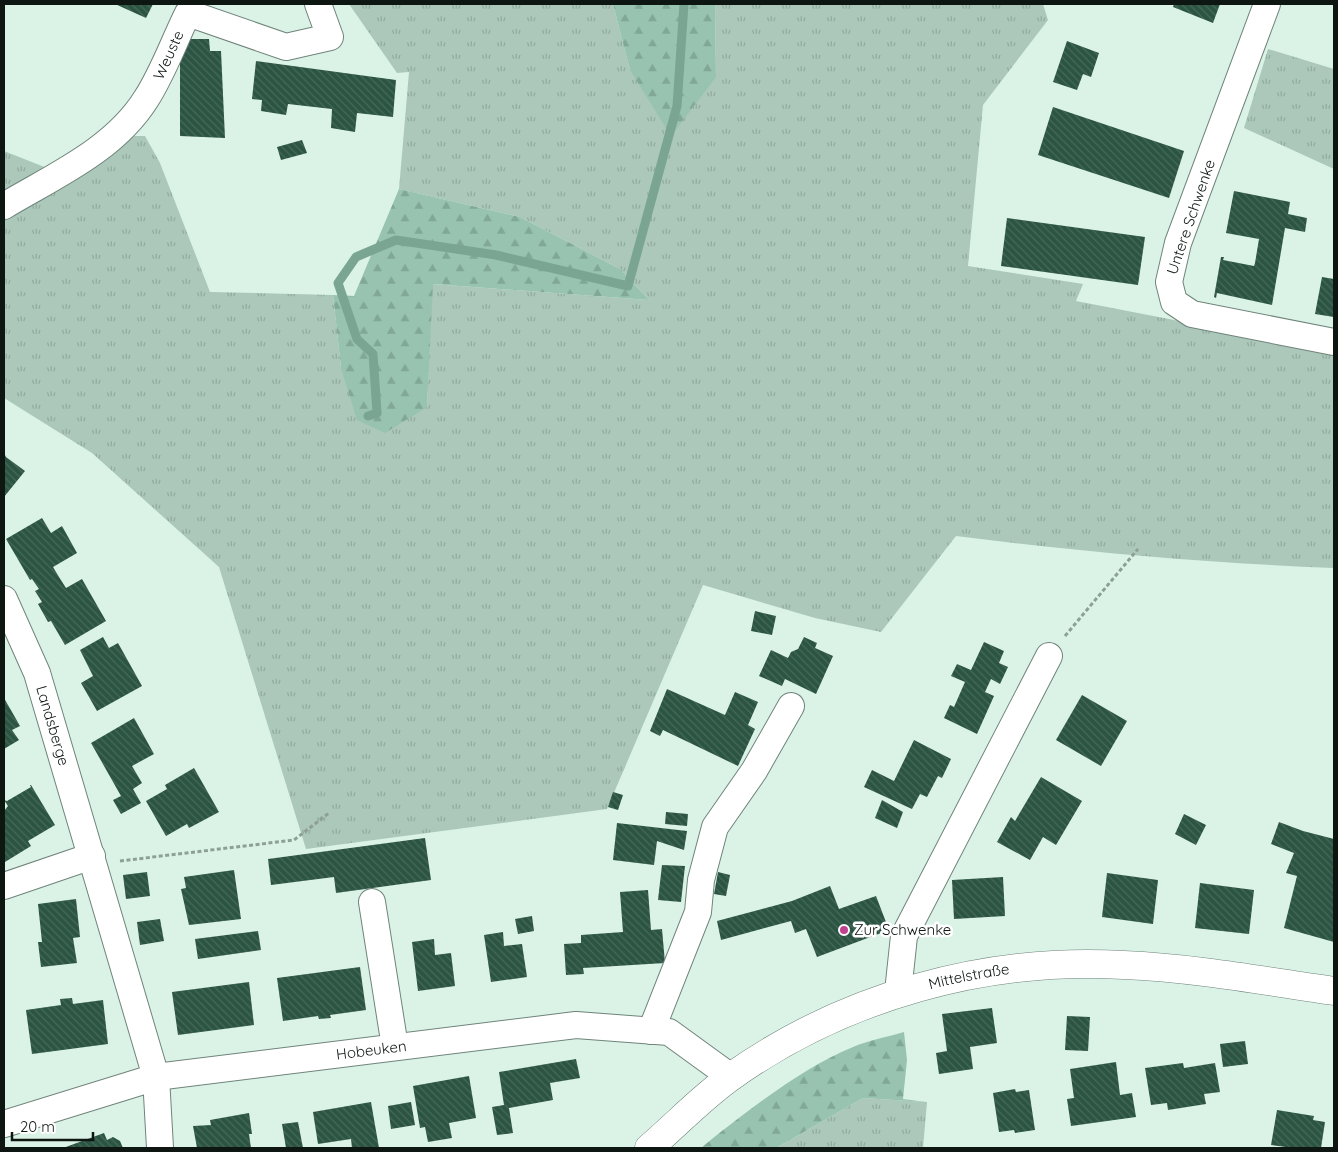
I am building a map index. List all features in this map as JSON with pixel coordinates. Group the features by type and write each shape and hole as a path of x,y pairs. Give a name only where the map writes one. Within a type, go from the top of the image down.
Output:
{"main road":[{"name":"Mittelstraße","path":"649,1148 731,1077 778,1047 829,1021 898,992 962,977 1012,968 1123,965 1177,969 1334,991"}],"street":[{"name":"Weuste","path":"4,206 98,150 126,125 147,99 188,13 286,48 330,37 318,4"},
{"name":"Untere Schwenke","path":"1267,4 1178,244 1169,282 1174,302 1192,314 1334,342"},
{"name":"Landsberge","path":"4,599 11,633 37,673 156,1077 160,1148"},
{"path":"898,992 904,936 1048,656"},
{"path":"651,1031 698,912 701,880 715,827 754,770 791,706"},
{"path":"4,886 93,860"},
{"path":"372,902 395,1048"},
{"name":"Hobeuken","path":"4,1124 156,1077 576,1025 669,1032 731,1077"}],"path":[{"path":"1048,656 1138,549"},
{"path":"93,860 294,840 329,814"}],"green space":[{"path":"349,4 613,4 630,70 716,77 715,4 1043,4 1048,20 983,105 968,266 1083,284 1076,301 1334,351 1334,568 1145,556 956,536 881,632 815,618 703,585 607,809 306,849 219,567 92,453 4,398 4,214 126,136 145,136 160,163 210,292 333,295 341,368 427,407 432,284 649,300 620,269 520,217 399,189 409,72 397,73"},
{"path":"613,4 715,4 716,77 671,136 630,70"},
{"path":"1268,49 1334,69 1334,169 1244,128"},
{"path":"4,151 52,170 4,199"},
{"path":"399,189 520,217 620,269 649,300 433,284 427,407 385,433 357,420 341,368 333,295 354,296"},
{"path":"904,1032 907,1060 903,1099 926,1102 863,1098 776,1148 701,1148 754,1106 814,1066 872,1040"},
{"path":"863,1098 927,1102 923,1148 776,1148"}],"building":[{"path":"115,4 153,4 146,18"},
{"path":"1174,4 1220,4 1213,23 1173,7"},
{"path":"184,39 209,39 210,51 221,51 225,138 180,136 180,50"},
{"path":"1067,41 1099,53 1091,77 1083,74 1077,90 1053,82"},
{"path":"256,61 396,80 393,117 357,113 355,132 331,128 332,109 288,104 286,115 261,111 262,100 252,99"},
{"path":"1053,107 1184,151 1169,198 1038,155"},
{"path":"302,140 307,153 281,160 277,147"},
{"path":"1234,191 1290,202 1288,214 1307,218 1305,232 1285,228 1272,305 1217,293 1216,298 1214,297 1221,257 1224,257 1223,260 1254,266 1255,263 1259,239 1226,233"},
{"path":"1007,218 1145,237 1138,285 1001,266"},
{"path":"1322,277 1334,279 1334,317 1315,314"},
{"path":"4,453 6,457 25,471 4,497"},
{"path":"42,518 51,533 62,526 77,553 53,567 59,577 66,588 82,579 106,621 65,645 51,621 48,622 38,604 42,602 35,591 39,589 32,579 30,580 6,539"},
{"path":"755,611 776,616 772,635 751,631"},
{"path":"103,637 109,648 118,643 142,686 97,711 81,683 93,676 80,650"},
{"path":"804,637 817,643 815,648 833,656 816,694 785,679 782,686 759,676 771,650 788,658 791,652 798,649"},
{"path":"984,642 1004,651 999,663 1008,667 1000,684 991,679 985,692 994,696 977,734 944,718 950,705 954,707 965,682 951,676 957,664 971,670"},
{"path":"667,689 725,715 735,692 758,702 748,725 755,729 738,766 663,730 660,736 650,731"},
{"path":"1082,695 1127,721 1101,766 1056,740"},
{"path":"4,698 20,726 12,730 19,740 4,749"},
{"path":"134,718 154,754 132,766 142,783 133,789 141,803 121,814 113,800 121,796 91,743"},
{"path":"914,740 951,759 942,778 938,776 927,797 920,794 912,809 864,787 872,770 894,781"},
{"path":"194,768 219,812 189,828 187,824 166,836 146,801 167,789 165,785"},
{"path":"1041,777 1082,801 1056,845 1043,837 1030,860 997,842 1011,817 1015,821"},
{"path":"30,785 55,825 28,841 31,846 5,862 4,811 8,806 4,800 7,801 31,787"},
{"path":"613,792 623,795 618,810 608,807"},
{"path":"882,800 903,812 897,828 875,818"},
{"path":"666,812 688,814 687,826 665,824"},
{"path":"1184,814 1206,825 1196,845 1175,834"},
{"path":"1279,822 1303,831 1334,839 1334,942 1284,928 1297,876 1286,873 1294,853 1271,844"},
{"path":"617,823 687,831 684,850 657,841 654,865 613,860"},
{"path":"425,838 431,880 336,893 334,877 271,885 268,859"},
{"path":"662,865 685,866 681,902 658,900"},
{"path":"234,870 241,919 189,925 181,889 186,888 184,877"},
{"path":"147,872 150,896 126,899 123,875"},
{"path":"718,872 730,875 726,896 714,894"},
{"path":"1107,873 1158,880 1153,924 1102,917"},
{"path":"1003,877 1005,916 954,919 952,880"},
{"path":"1200,883 1254,890 1249,934 1195,928"},
{"path":"830,886 839,909 876,896 889,930 817,957 806,929 795,933 791,921 721,940 717,921 792,901"},
{"path":"648,890 651,930 662,929 665,963 583,968 584,974 566,975 564,944 581,943 581,935 623,932 620,892"},
{"path":"76,899 80,937 73,938 77,963 41,967 38,942 42,942 38,904"},
{"path":"532,916 534,931 518,934 515,919"},
{"path":"160,919 164,941 140,945 137,922"},
{"path":"258,931 261,950 198,959 195,939"},
{"path":"503,932 504,946 522,944 527,977 491,982 484,935"},
{"path":"434,939 435,955 451,953 455,986 418,991 412,942"},
{"path":"360,967 366,1010 330,1015 331,1018 319,1019 318,1016 283,1021 277,978"},
{"path":"249,982 254,1025 178,1035 172,992"},
{"path":"72,998 73,1004 103,1000 108,1044 32,1054 26,1010 61,1005 60,999"},
{"path":"992,1008 997,1043 970,1047 973,1069 939,1074 936,1053 947,1051 942,1014"},
{"path":"1067,1016 1090,1017 1088,1051 1065,1050"},
{"path":"1245,1041 1248,1064 1223,1067 1220,1044"},
{"path":"576,1059 580,1078 550,1083 553,1100 509,1108 513,1133 497,1135 492,1107 504,1105 499,1072"},
{"path":"1116,1062 1120,1095 1132,1093 1136,1117 1071,1126 1067,1099 1074,1098 1070,1069"},
{"path":"1183,1063 1184,1068 1215,1063 1220,1092 1204,1094 1206,1104 1168,1110 1167,1103 1151,1105 1145,1068"},
{"path":"469,1076 476,1118 449,1123 452,1138 428,1142 425,1127 420,1128 413,1086"},
{"path":"1015,1089 1016,1092 1029,1090 1035,1130 1015,1133 1014,1130 999,1132 993,1093"},
{"path":"371,1102 379,1148 352,1148 351,1139 318,1144 313,1112"},
{"path":"411,1102 415,1125 391,1129 388,1106"},
{"path":"1277,1110 1314,1116 1313,1120 1325,1122 1321,1148 1293,1148 1271,1145"},
{"path":"249,1113 252,1134 249,1134 251,1148 197,1148 193,1126 211,1125 210,1120"},
{"path":"298,1122 303,1148 286,1148 282,1124"},
{"path":"104,1133 107,1140 113,1137 120,1141 123,1148 63,1148"}],"waterway":[{"path":"368,416 377,413 373,354 357,339 338,283 356,257 396,240 496,255 628,286 677,106 684,4"}],"place":[{"name":"Zur Schwenke","path":"844,930"}]}
